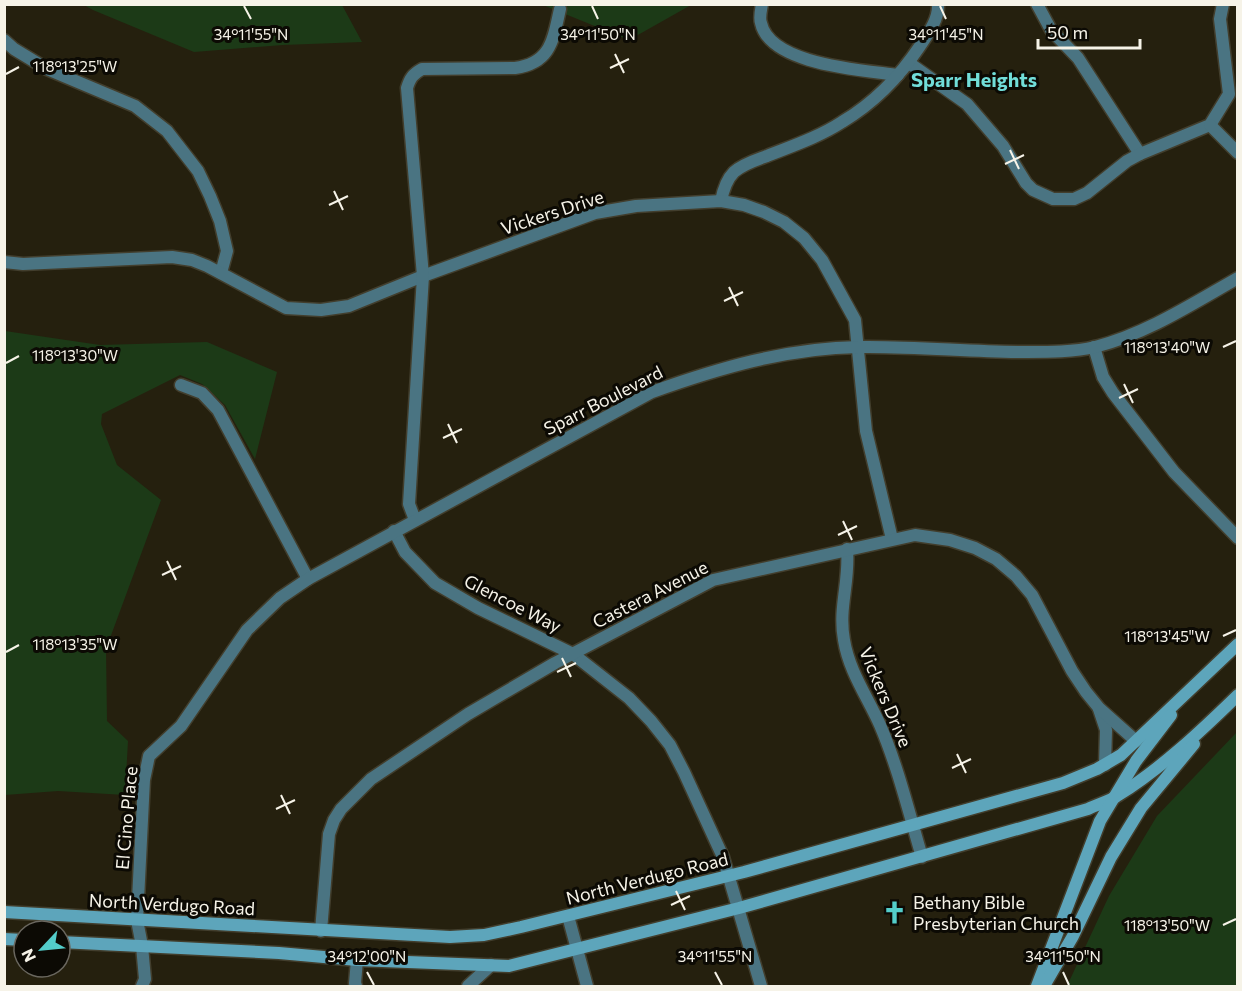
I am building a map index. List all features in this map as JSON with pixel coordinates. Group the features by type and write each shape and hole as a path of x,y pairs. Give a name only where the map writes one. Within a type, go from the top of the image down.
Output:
{"main road":[{"name":"North Verdugo Road","path":"4,912 321,931 450,937 484,935 730,876 1063,783 1105,765 1121,755 1238,644"},
{"path":"1037,987 1100,821 1136,761 1194,685"},
{"path":"72,943 279,953 357,960 509,966 740,908 1088,809 1115,797 1172,755 1238,695"},
{"path":"1044,987 1073,936 1111,857 1141,808 1216,716"}],"street":[{"path":"762,4 760,22 765,34 774,45 794,56 898,75"},
{"path":"721,201 724,186 734,173 748,164 819,135 842,123 866,105 909,63 929,31 939,10 938,4"},
{"path":"1037,4 1051,30 1078,58 1096,90 1140,154"},
{"path":"909,63 967,104 1003,146 1026,183 1040,194 1061,200 1079,197 1127,161 1210,125 1229,93 1220,19 1223,4"},
{"path":"415,520 409,504 423,276 407,88 409,80 422,69 526,67 537,61 551,46 560,9"},
{"path":"4,40 14,50 47,69 135,106 167,131 198,171 220,221 227,251 221,273"},
{"path":"1210,125 1238,153"},
{"name":"Vickers Drive","path":"4,262 23,264 172,257 192,260 286,308 321,310 349,306 594,213 636,206 721,201 744,205 784,222 804,238 822,260 855,320 866,431 892,539"},
{"name":"Sparr Boulevard","path":"149,756 181,726 247,630 280,598 308,579 394,531 652,392 710,372 781,354 858,347 1048,352 1094,347 1147,328 1238,278"},
{"path":"1094,347 1103,377 1113,393 1174,472 1238,538"},
{"path":"181,384 202,393 218,410 308,579"},
{"name":"Glencoe Way","path":"394,531 405,552 435,583 478,608 573,654 628,698 651,721 670,745 684,772 730,876 761,987"},
{"name":"Castera Avenue","path":"321,931 329,834 334,820 354,795 371,779 468,714 573,654 713,580 915,535 950,540 980,551 1017,576 1032,595 1072,671 1099,708 1137,741"},
{"name":"Vickers Drive","path":"847,549 849,566 841,606 843,639 851,667 879,724 893,760 922,857"},
{"name":"Castera Avenue","path":"1099,708 1106,730 1105,765"},
{"name":"El Cino Place","path":"142,987 145,979 142,946 136,920 144,780 149,756"},
{"path":"568,916 587,987"},
{"path":"356,987 357,960"},
{"path":"468,987 491,965"}],"green space":[{"path":"84,5 342,5 362,42 194,52"},
{"path":"543,5 691,5 629,40"},
{"path":"5,331 100,345 207,342 277,372 255,459 225,405 202,384 180,375 102,414 101,424 117,465 161,500 106,649 107,721 128,741 125,795 58,791 5,795"},
{"path":"1237,732 1237,986 1067,986 1109,896 1157,816"}],"place":[{"name":"Bethany Bible Presbyterian Church","path":"895,912"}],"district":[{"name":"Sparr Heights","path":"974,79"}]}
